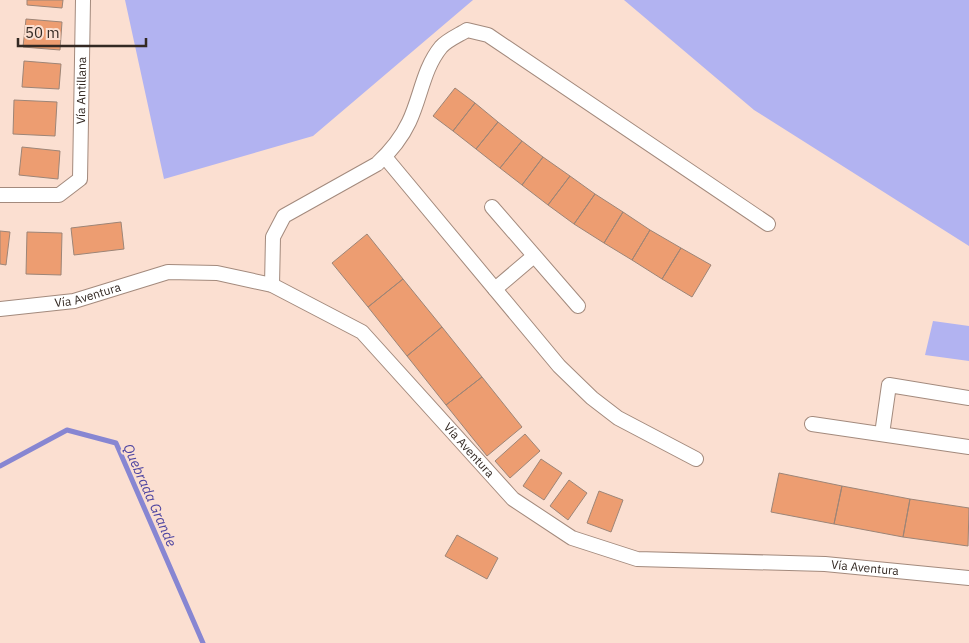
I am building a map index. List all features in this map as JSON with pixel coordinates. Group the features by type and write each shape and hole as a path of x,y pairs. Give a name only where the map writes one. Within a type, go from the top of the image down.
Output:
{"street":[{"name":"Vía Antillana","path":"0,195 59,196 80,179 83,0"},
{"path":"272,285 273,237 284,216 377,164 397,145 410,120 425,73 442,46 467,30 488,35 768,224"},
{"path":"385,157 559,366 592,398 618,418 696,459"},
{"path":"492,207 578,306"},
{"path":"495,289 534,256"},
{"name":"Vía Aventura","path":"0,309 74,301 168,272 217,273 272,285 362,332 513,500 572,538 637,559 825,564 969,578"},
{"path":"882,434 889,386 969,398"},
{"path":"812,424 969,447"}],"shaded area":[{"path":"125,0 473,0 313,136 164,179"},
{"path":"624,0 969,0 969,246 754,110"},
{"path":"933,321 969,326 969,361 925,355"}],"building":[{"path":"27,0 63,0 62,8 27,5"},
{"path":"26,19 62,22 60,50 23,47"},
{"path":"24,61 61,64 59,89 22,87"},
{"path":"455,88 475,103 453,131 433,116"},
{"path":"14,100 57,102 55,136 13,134"},
{"path":"475,103 498,122 476,149 453,131"},
{"path":"498,122 522,141 500,168 476,149"},
{"path":"522,141 543,157 522,185 500,168"},
{"path":"22,147 60,151 58,179 19,175"},
{"path":"543,157 570,176 548,205 522,185"},
{"path":"570,176 595,194 574,224 548,205"},
{"path":"595,194 623,212 604,243 574,224"},
{"path":"623,212 650,230 632,260 604,243"},
{"path":"121,222 124,249 74,255 71,228"},
{"path":"650,230 681,248 662,279 632,260"},
{"path":"0,231 10,232 6,265 0,264"},
{"path":"27,232 62,233 61,275 26,274"},
{"path":"367,234 403,279 368,307 332,263"},
{"path":"681,248 711,265 692,297 662,279"},
{"path":"403,279 442,327 407,356 368,307"},
{"path":"442,327 482,377 446,405 407,356"},
{"path":"482,377 522,427 487,456 446,405"},
{"path":"525,434 540,451 510,478 495,461"},
{"path":"541,459 562,473 544,500 523,486"},
{"path":"779,473 842,486 834,524 771,512"},
{"path":"569,480 587,493 568,520 550,506"},
{"path":"842,486 910,499 903,537 834,524"},
{"path":"599,491 623,500 611,532 587,523"},
{"path":"910,499 969,508 968,546 903,537"},
{"path":"457,535 498,558 487,579 445,556"}],"waterway":[{"name":"Quebrada Grande","path":"0,466 67,430 116,443 203,643"}]}
